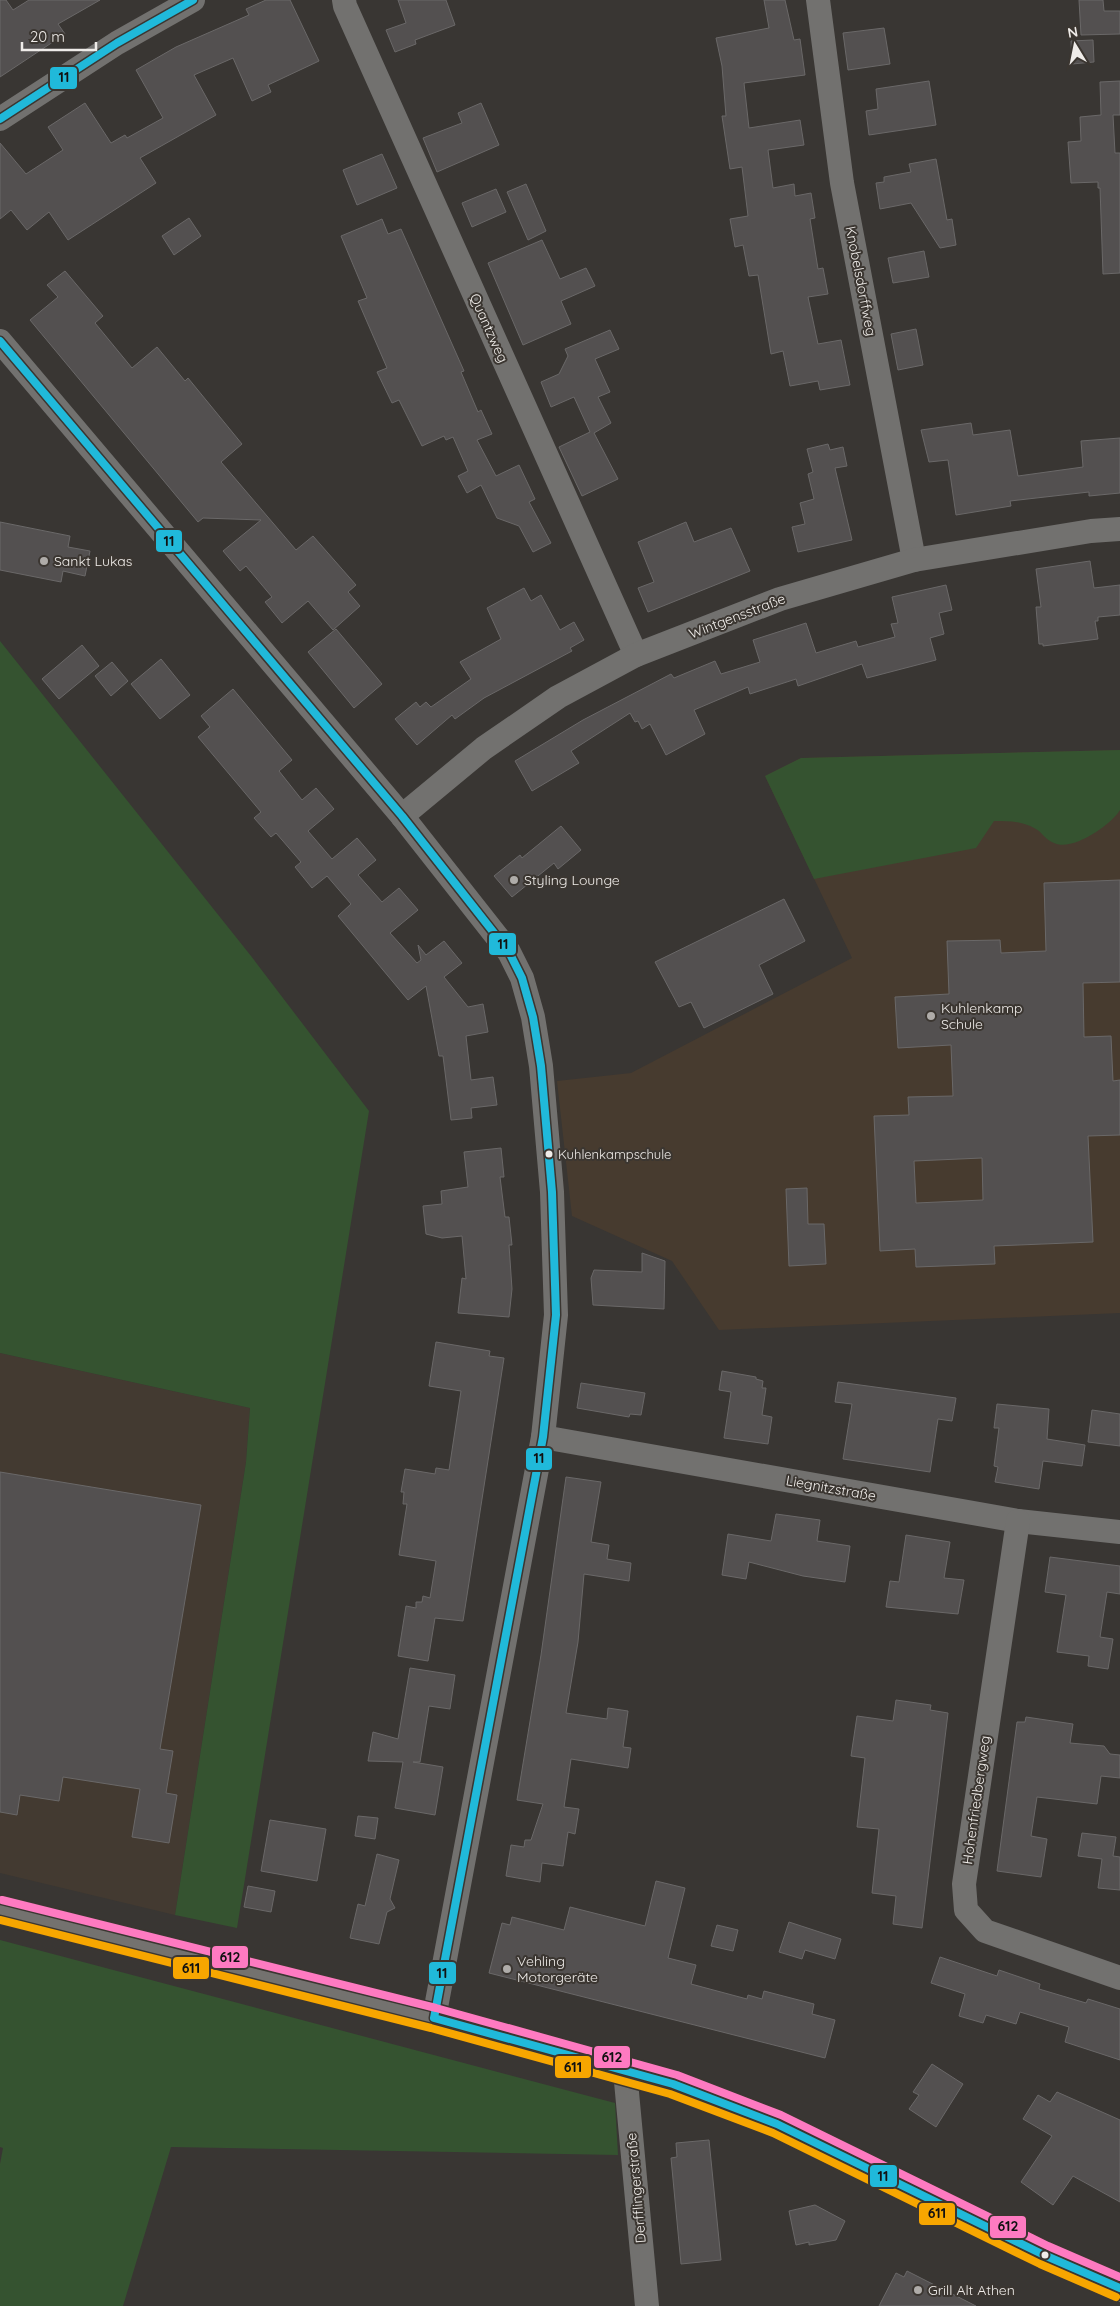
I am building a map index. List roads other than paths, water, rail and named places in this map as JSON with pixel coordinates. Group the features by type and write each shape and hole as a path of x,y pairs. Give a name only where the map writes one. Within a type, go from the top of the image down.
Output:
{"main road":[{"path":"0,1910 434,2018 673,2084 777,2124 1036,2251 1120,2288"}],"street":[{"path":"0,119 117,43 193,0"},
{"name":"Quantzweg","path":"344,0 349,15 636,655"},
{"name":"Knobelsdorffweg","path":"818,0 842,183 914,560"},
{"path":"0,341 402,816 509,952 522,978 533,1017 542,1066 556,1264 556,1315 543,1437 434,2018"},
{"name":"Wintgensstraße","path":"402,816 484,748 558,697 636,655 780,599 914,560 1091,530 1120,529"},
{"name":"Liegnitzstraße","path":"543,1437 1018,1521 1120,1532"},
{"name":"Hohenfriedbergweg","path":"1018,1521 964,1884 966,1910 985,1931 1120,1978"},
{"name":"Derfflingerstraße","path":"625,2071 647,2306"}],"place":[{"name":"Sankt Lukas","path":"44,561"},
{"name":"Styling Lounge","path":"514,880"},
{"name":"Kuhlenkamp Schule","path":"931,1016"},
{"name":"Kuhlenkampschule","path":"549,1154"},
{"name":"Vehling Motorgeräte","path":"507,1969"},
{"name":"Grill Alt Athen","path":"918,2290"}]}
